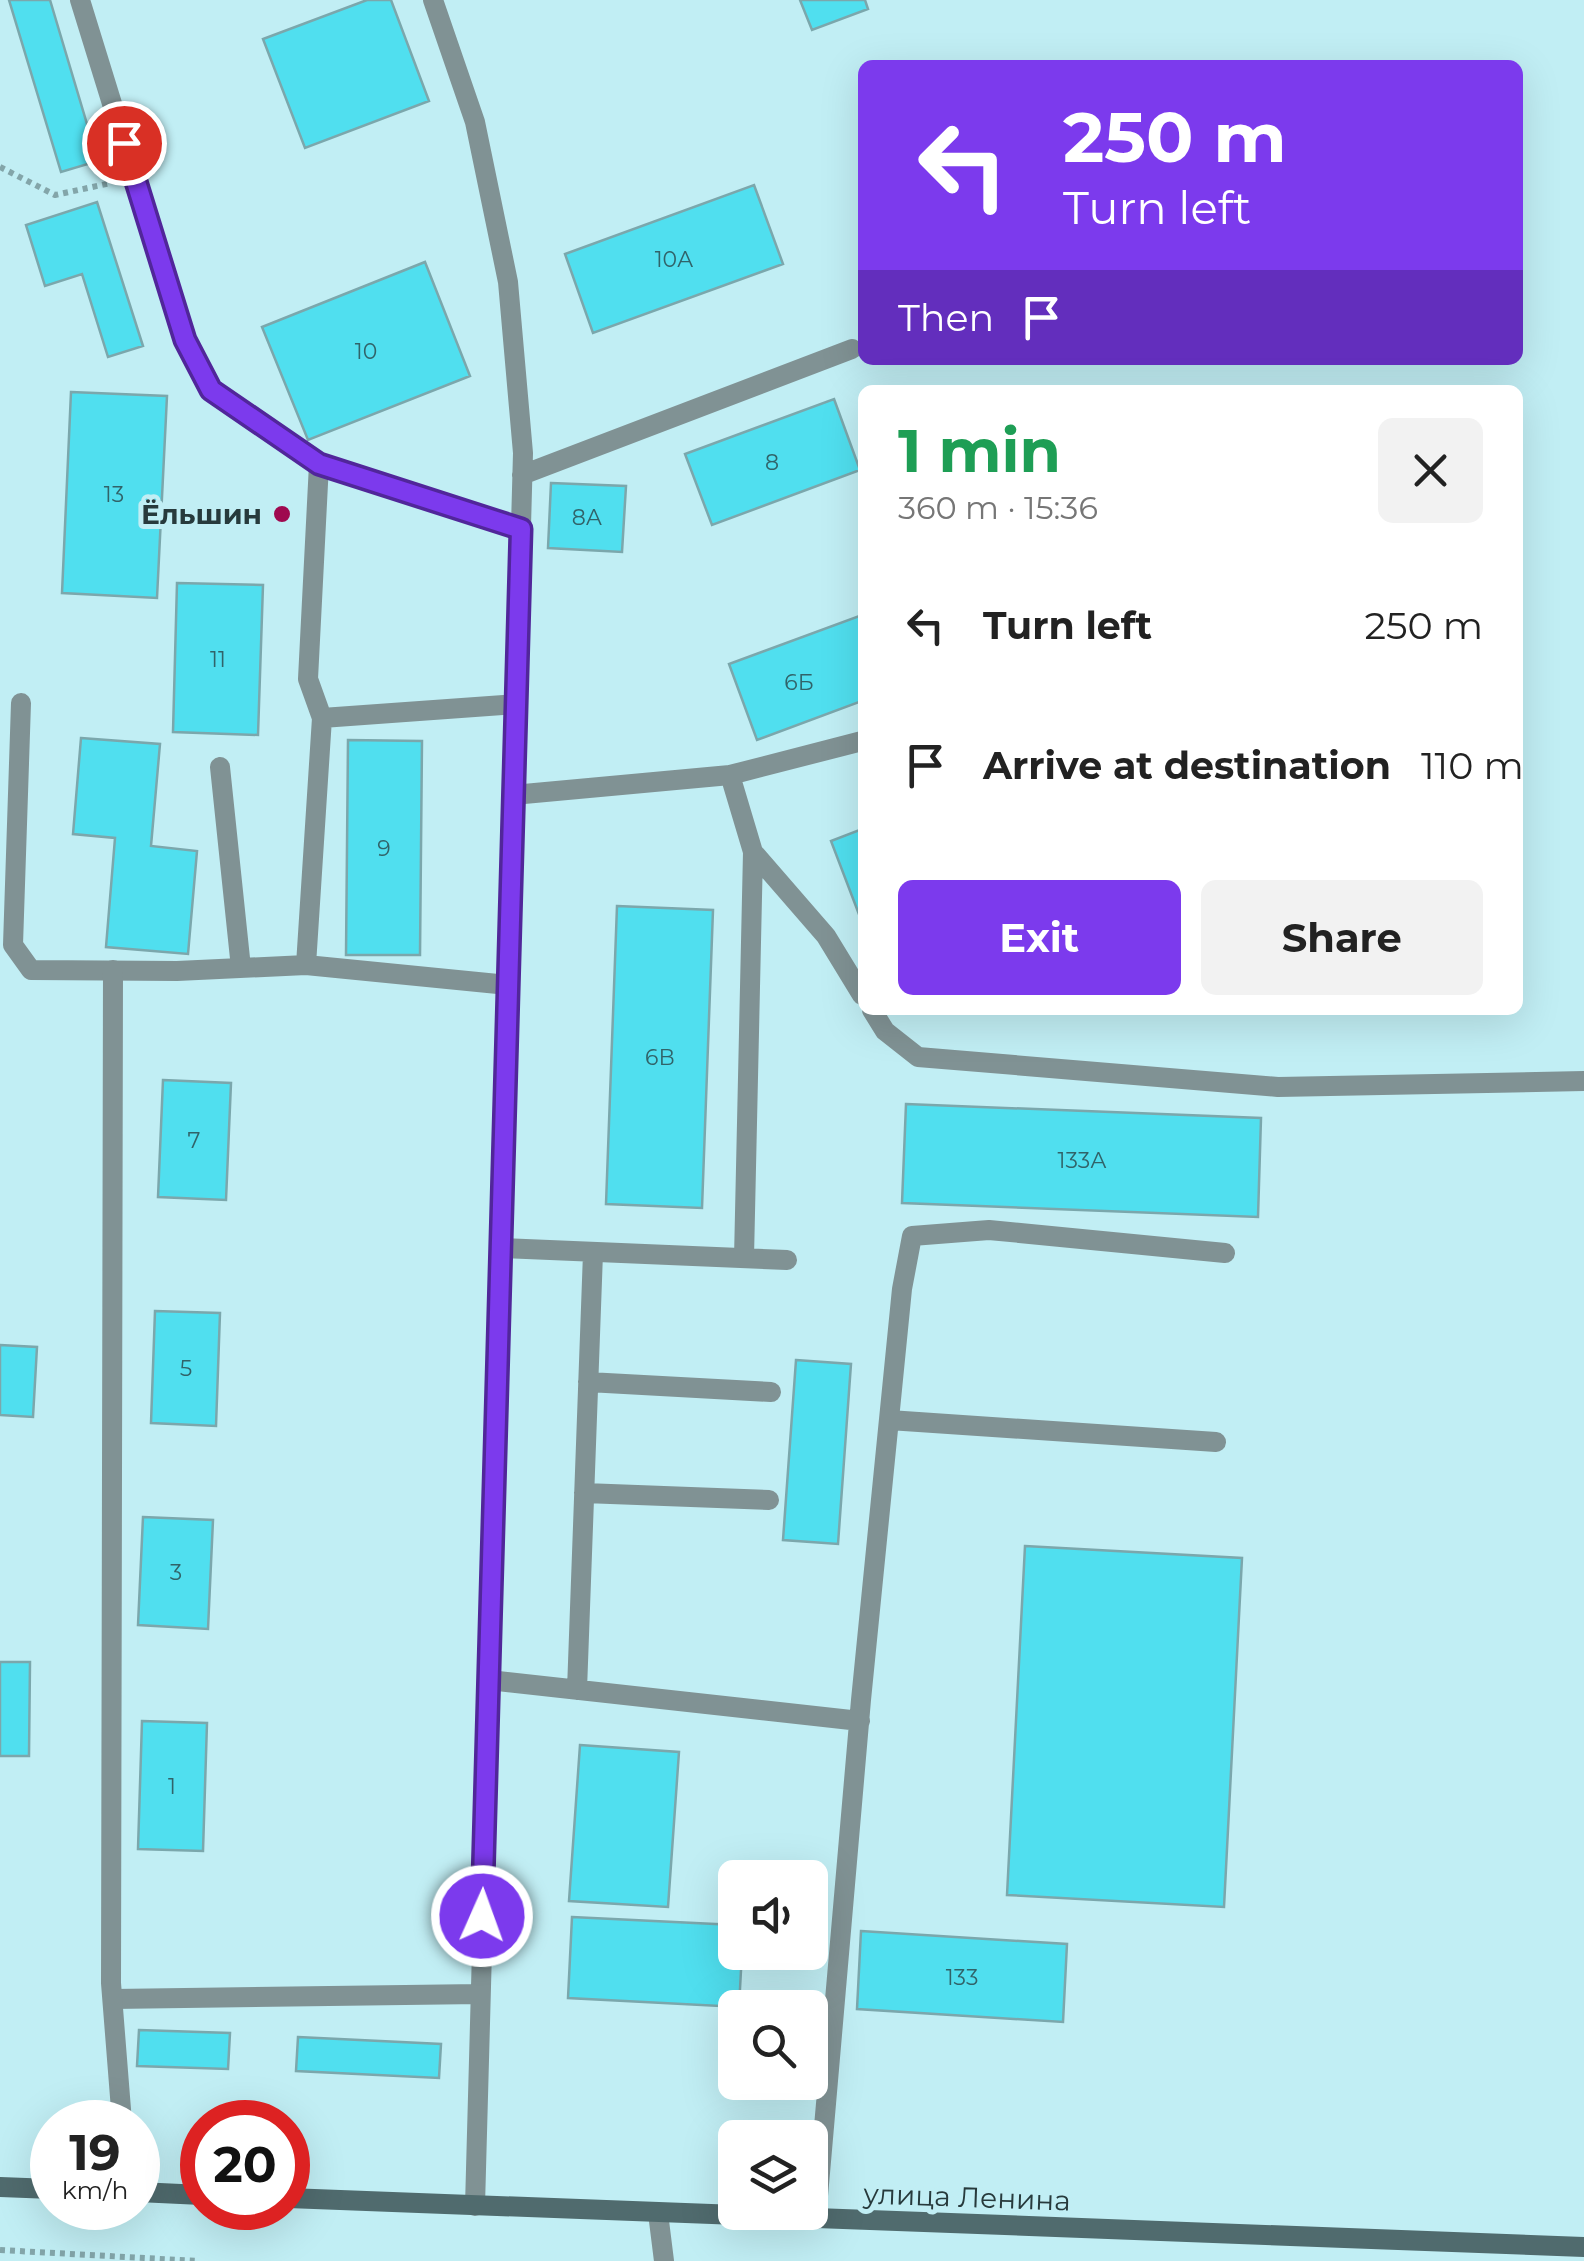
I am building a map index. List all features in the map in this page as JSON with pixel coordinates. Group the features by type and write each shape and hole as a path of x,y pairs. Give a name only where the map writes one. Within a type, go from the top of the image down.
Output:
{"main road":[{"path":"0,2187 30,2188"},
{"name":"улица Ленина","path":"310,2199 718,2214"},
{"name":"улица Ленина","path":"828,2218 1584,2247"}],"street":[{"path":"80,0 185,340 211,390 319,464 521,529"},
{"path":"432,0 475,122 508,282 522,475 475,2206"},
{"path":"522,475 852,349"},
{"path":"306,965 322,718 308,680 319,464"},
{"path":"20,703 13,946 31,970 306,965 508,985"},
{"path":"322,718 516,704"},
{"path":"513,795 730,775 858,743"},
{"path":"220,767 241,968"},
{"path":"730,775 742,806 752,852 744,1258"},
{"path":"752,852 826,936 858,988"},
{"path":"113,970 112,1999 120,2100"},
{"path":"875,1015 885,1032 918,1057 1278,1086 1584,1081"},
{"path":"825,2120 889,1420 902,1289 912,1236 989,1230 1225,1252"},
{"path":"501,1248 786,1260"},
{"path":"578,1690 593,1253"},
{"path":"588,1382 771,1392"},
{"path":"889,1420 1216,1442"},
{"path":"584,1493 769,1500"},
{"path":"489,1680 860,1721"},
{"path":"112,1999 480,1994"},
{"path":"658,2212 664,2261"}],"path":[{"path":"0,167 55,195 135,178"},
{"path":"0,2250 198,2261"}],"building":[{"path":"9,0 50,0 98,161 61,172"},
{"path":"367,0 391,0 429,101 305,148 263,39"},
{"path":"800,0 865,0 868,9 812,30"},
{"path":"754,185 783,264 593,333 565,254"},
{"path":"97,202 143,346 108,357 82,274 45,286 26,225"},
{"path":"425,262 470,376 308,440 262,327"},
{"path":"71,392 167,396 157,598 62,593"},
{"path":"834,399 858,471 712,525 685,454"},
{"path":"551,483 626,486 622,552 548,548"},
{"path":"177,583 263,585 258,735 173,732"},
{"path":"858,616 858,702 757,740 729,664"},
{"path":"81,738 160,744 151,846 197,851 188,954 106,947 115,838 73,834"},
{"path":"348,740 422,741 420,955 346,955"},
{"path":"858,831 858,912 831,841"},
{"path":"617,906 713,910 702,1208 606,1204"},
{"path":"163,1080 231,1083 226,1200 158,1197"},
{"path":"906,1104 1261,1118 1258,1217 902,1203"},
{"path":"155,1311 220,1313 216,1426 151,1423"},
{"path":"0,1345 37,1347 33,1417 0,1415"},
{"path":"796,1360 851,1364 838,1544 783,1540"},
{"path":"143,1517 213,1520 208,1629 138,1625"},
{"path":"1025,1546 1242,1558 1224,1907 1007,1895"},
{"path":"0,1662 30,1662 29,1756 0,1756"},
{"path":"142,1721 207,1723 203,1851 138,1849"},
{"path":"580,1745 679,1752 668,1907 569,1901"},
{"path":"572,1917 718,1924 718,1970 741,1970 740,1990 718,1990 718,2006 568,1998"},
{"path":"861,1931 1067,1944 1063,2022 857,2009"},
{"path":"139,2030 230,2033 228,2069 137,2066"},
{"path":"298,2037 441,2044 439,2078 296,2071"}],"place":[{"name":"Ёльшин","path":"282,514"}],"route":[{"path":"124,143 185,340 211,390 319,464 521,529 482,1916"}]}
